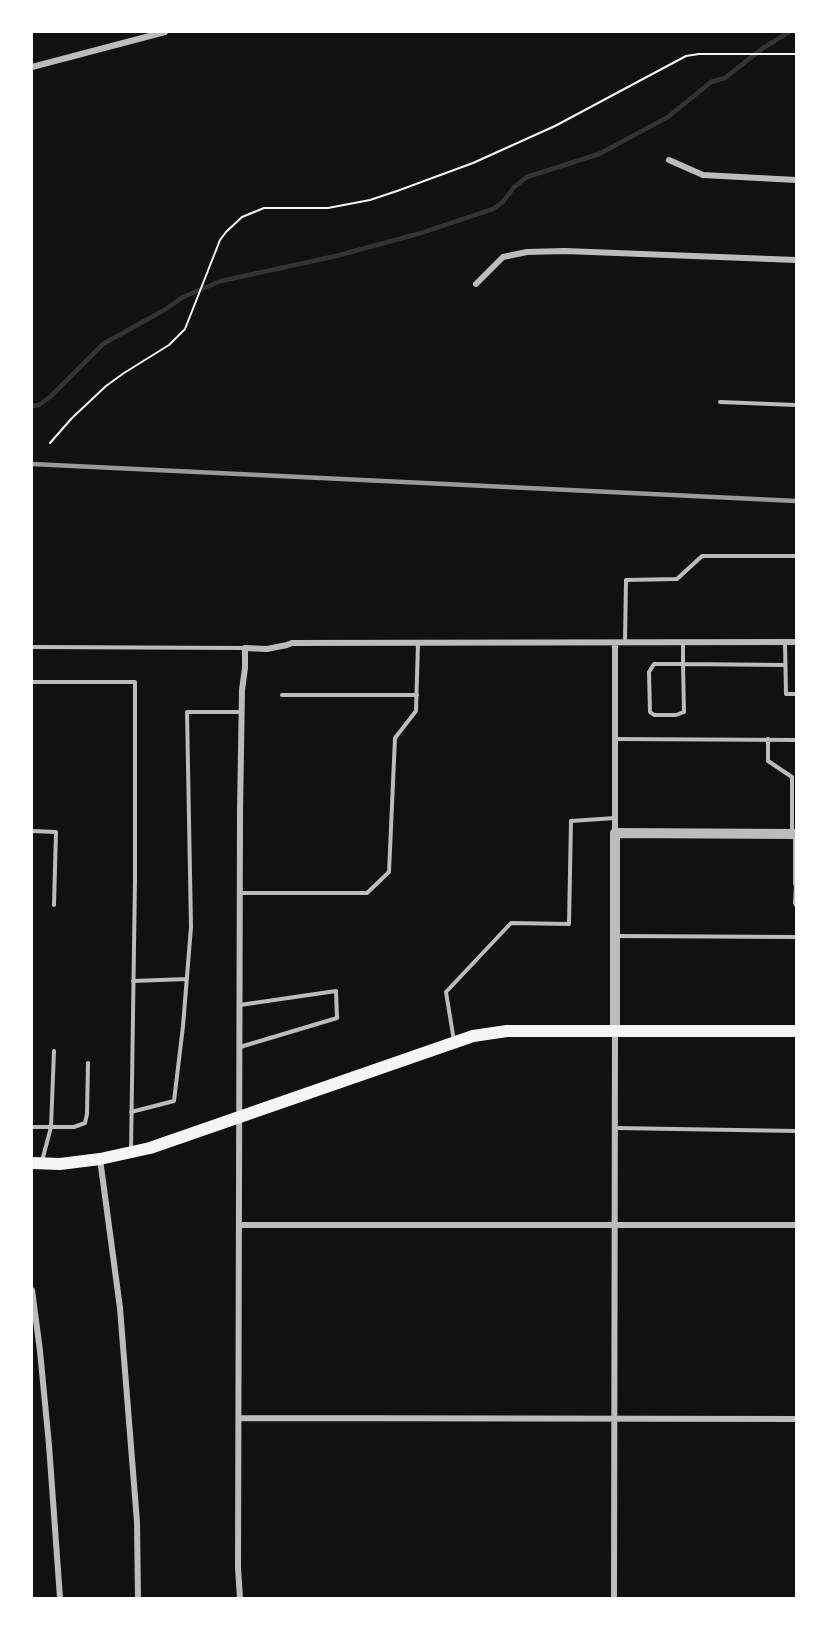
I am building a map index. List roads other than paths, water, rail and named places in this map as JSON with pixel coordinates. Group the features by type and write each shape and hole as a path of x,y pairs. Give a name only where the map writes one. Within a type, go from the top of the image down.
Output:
{"main road":[{"path":"36,1164 60,1164 100,1159 150,1148 473,1036 507,1031 796,1031"}],"street":[{"path":"32,67 165,32"},
{"path":"669,160 703,175 796,180"},
{"path":"476,284 503,257 527,252 565,251 796,260"},
{"path":"240,1599 238,1568 240,893 245,648 267,649 292,643 796,642"},
{"path":"614,1599 615,643"},
{"path":"615,833 794,834"},
{"path":"100,1159 121,1320 137,1521 138,1599"},
{"path":"239,1225 796,1225"},
{"path":"32,1290 49,1444 60,1599"},
{"path":"240,1418 796,1419"}],"lane":[{"path":"720,402 796,405"},
{"path":"625,643 626,580 677,579 702,556 796,556"},
{"path":"683,642 683,664 684,712 654,716 650,712 649,672 654,664 683,664 785,665"},
{"path":"785,642 786,694 796,694"},
{"path":"240,893 367,893 389,872 395,738 416,711 418,643"},
{"path":"32,647 245,648"},
{"path":"32,682 135,682 131,1153"},
{"path":"282,695 417,695"},
{"path":"131,1112 174,1101 191,927 188,712 242,712"},
{"path":"615,738 796,740"},
{"path":"768,740 768,761 792,777 796,905"},
{"path":"454,1041 446,992 511,923 569,924 571,821 615,818"},
{"path":"32,831 56,831 54,905"},
{"path":"615,936 796,937"},
{"path":"133,981 187,979"},
{"path":"240,1005 336,991 337,1018 240,1047"},
{"path":"36,1164 51,1127 54,1051"},
{"path":"32,1127 74,1127 85,1123 88,1063"},
{"path":"615,1128 796,1131"}],"waterway":[{"path":"32,406 39,405 51,396 103,344 183,297 221,281 336,256 421,233 493,209 527,177 599,154 668,117 711,82 725,78 763,48 789,32"}],"railway":[{"path":"32,464 796,501"}]}
